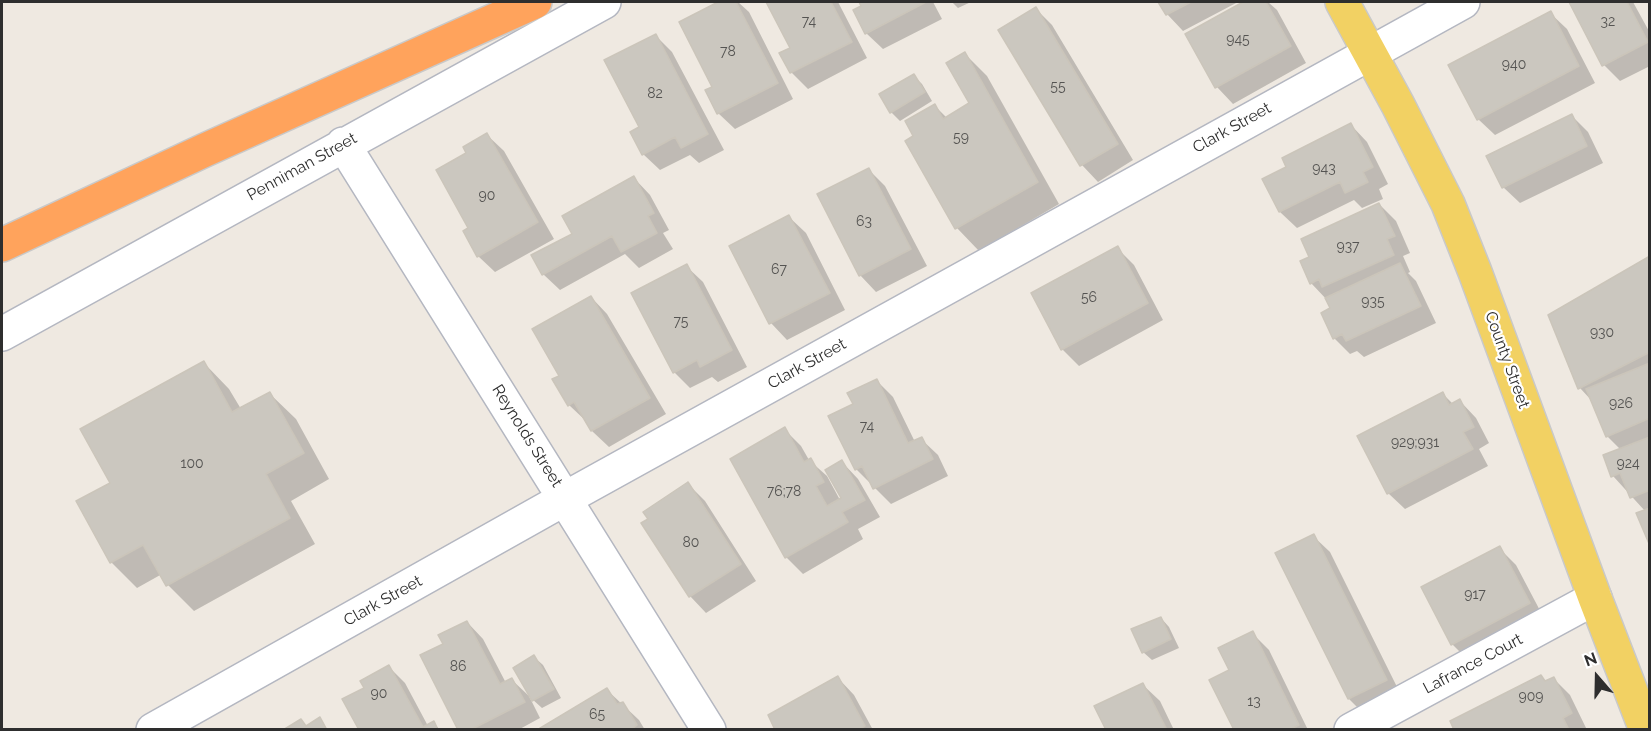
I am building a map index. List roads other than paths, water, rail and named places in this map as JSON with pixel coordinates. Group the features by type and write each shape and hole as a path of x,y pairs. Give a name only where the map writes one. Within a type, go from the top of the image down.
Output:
{"highway":[{"path":"2,245 226,140 536,2"}],"main road":[{"name":"County Street","path":"1342,2 1424,154 1448,204 1646,729"}],"street":[{"name":"Penniman Street","path":"2,334 604,2"},
{"name":"Clark Street","path":"153,729 1463,2"},
{"name":"Reynolds Street","path":"344,144 709,729"},
{"name":"Lafrance Court","path":"1350,729 1595,598"}]}
